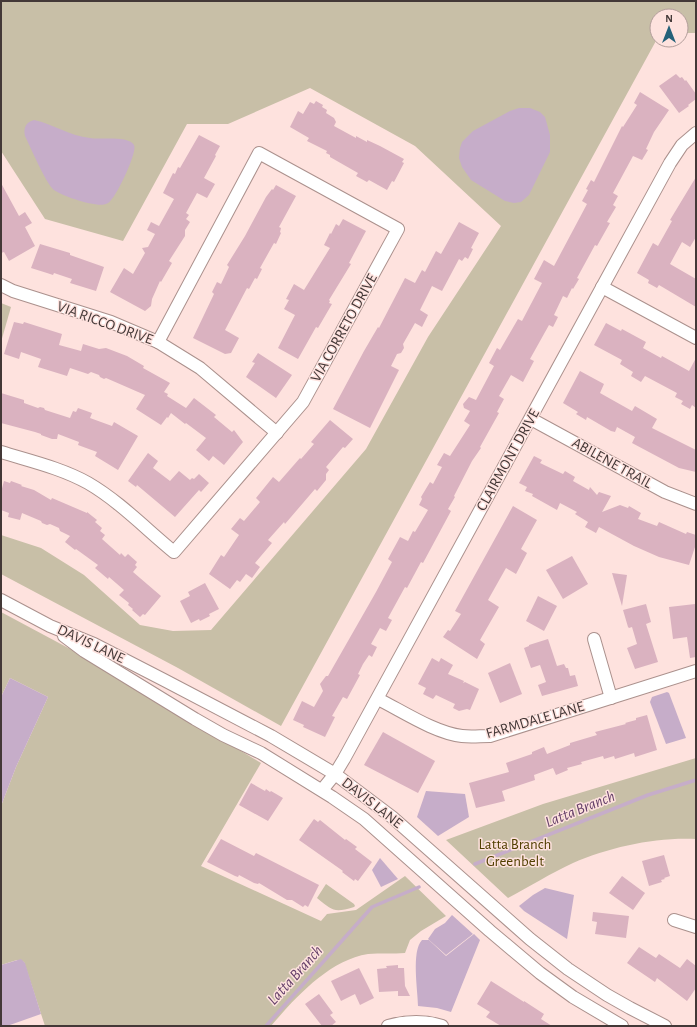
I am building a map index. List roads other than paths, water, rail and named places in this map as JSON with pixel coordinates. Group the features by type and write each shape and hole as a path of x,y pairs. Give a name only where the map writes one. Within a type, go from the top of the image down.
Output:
{"street":[{"name":"CLAIRMONT DRIVE","path":"322,790 335,774 378,699 670,163 682,145 696,133"},
{"name":"VIA CORRETO DRIVE","path":"1,452 61,471 92,486 109,498 174,552 292,415 309,392 398,229 259,153 158,342"},
{"name":"VIA RICCO DRIVE","path":"1,285 13,291 126,328 158,342 200,368 276,433"},
{"path":"602,287 696,338"},
{"name":"ABILENE TRAIL","path":"531,419 665,492 696,504"},
{"name":"DAVIS LANE","path":"1,600 50,626 94,644 184,690 271,736 335,774 392,817 530,939 562,965 607,995 665,1026"},
{"name":"DAVIS LANE","path":"50,626 84,651 195,719 261,754 322,790 364,819 490,931 540,973 573,997 622,1026"},
{"path":"594,639 611,698"},
{"name":"FARMDALE LANE","path":"378,699 442,731 461,736 490,736 696,671"},
{"path":"674,920 696,927"},
{"path":"388,1026 413,1022 430,1023 442,1026"}],"waterway":[{"name":"Latta Branch","path":"475,864 648,795 696,780"},
{"name":"Latta Branch","path":"266,1026 372,907 419,887"}],"park label":[{"name":"Latta Branch Greenbelt","path":"515,852"}]}
